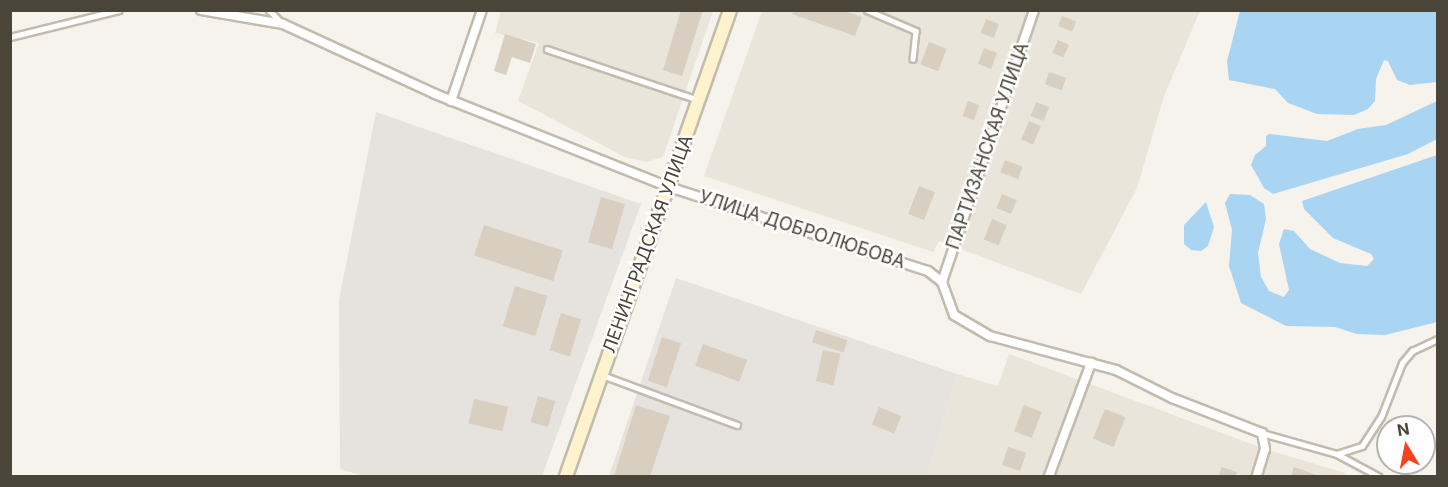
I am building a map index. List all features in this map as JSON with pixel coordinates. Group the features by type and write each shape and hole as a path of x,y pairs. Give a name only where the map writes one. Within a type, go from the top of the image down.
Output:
{"street":[{"name":"УЛИЦА ДОБРОЛЮБОВА","path":"201,10 283,24 450,100 669,187 928,271 942,282"},
{"path":"450,100 482,10"},
{"name":"ЛЕНИНГРАДСКАЯ УЛИЦА","path":"566,477 730,10"},
{"name":"ПАРТИЗАНСКАЯ УЛИЦА","path":"942,282 1034,10"},
{"path":"942,282 954,315 990,336 1116,370 1173,398 1262,433 1265,449 1257,477"},
{"path":"1049,477 1091,363"}],"lane":[{"path":"10,36 119,10"},
{"path":"269,10 283,24"},
{"path":"867,10 916,32 913,59"},
{"path":"547,49 699,100"},
{"path":"1337,454 1362,446 1381,417 1402,363 1412,351 1437,339"},
{"path":"602,375 737,425"},
{"path":"1262,433 1337,454 1378,477"}],"shaded area":[{"path":"501,11 713,11 663,157 646,162 625,157 518,101 539,43 495,33"},
{"path":"762,11 1200,11 1164,96 1137,188 1081,294 939,241 933,252 704,176"},
{"path":"376,112 641,204 542,476 363,476 340,469 339,300"},
{"path":"676,278 957,374 927,476 609,476"},
{"path":"1009,354 1265,449 1345,473 1344,476 927,476 957,374 998,386"}],"water":[{"path":"1240,11 1437,11 1437,82 1410,85 1397,80 1388,61 1384,60 1376,79 1375,101 1368,109 1354,115 1317,114 1288,103 1275,89 1229,80 1227,61"},
{"path":"1437,101 1437,139 1408,154 1273,194 1264,188 1251,165 1255,155 1266,146 1266,136 1269,134 1327,141 1358,129 1386,125"},
{"path":"1437,155 1437,322 1385,335 1357,334 1335,327 1286,326 1241,303 1229,266 1232,230 1225,203 1230,194 1250,195 1264,204 1266,219 1258,253 1261,277 1269,291 1284,297 1289,290 1279,244 1284,229 1294,231 1310,249 1340,263 1367,266 1374,259 1371,254 1333,238 1304,209 1302,201"},
{"path":"1206,202 1214,227 1208,246 1201,251 1191,250 1184,244 1184,225"}],"building":[{"path":"681,10 703,10 682,76 663,70"},
{"path":"794,10 842,10 862,17 855,36 792,14"},
{"path":"1062,16 1076,21 1072,31 1058,26"},
{"path":"986,19 999,24 994,38 981,33"},
{"path":"505,34 536,44 530,63 512,57 506,75 494,71"},
{"path":"1058,40 1069,45 1063,58 1052,53"},
{"path":"929,42 947,49 938,71 920,64"},
{"path":"984,48 997,53 991,69 978,64"},
{"path":"1049,72 1066,78 1062,90 1045,84"},
{"path":"968,101 979,105 974,120 963,116"},
{"path":"1036,102 1049,107 1044,121 1031,116"},
{"path":"1029,121 1041,126 1033,144 1021,139"},
{"path":"1005,160 1023,167 1018,179 1000,172"},
{"path":"919,186 935,192 924,220 908,214"},
{"path":"1002,194 1017,200 1011,214 996,208"},
{"path":"601,197 625,204 612,249 588,242"},
{"path":"992,219 1007,225 999,245 984,239"},
{"path":"484,225 563,251 553,281 474,255"},
{"path":"515,286 548,296 535,336 503,326"},
{"path":"561,313 581,319 570,356 550,350"},
{"path":"816,330 847,340 843,353 812,342"},
{"path":"662,337 681,343 667,387 648,381"},
{"path":"703,344 747,360 739,382 695,366"},
{"path":"823,350 841,354 833,385 816,381"},
{"path":"538,396 555,401 548,427 531,422"},
{"path":"474,399 508,407 502,431 468,423"},
{"path":"636,405 670,416 650,476 614,476"},
{"path":"1024,405 1042,412 1032,438 1014,431"},
{"path":"879,407 901,416 894,434 872,425"},
{"path":"1105,409 1125,417 1113,447 1093,439"},
{"path":"1008,447 1026,453 1020,471 1002,465"},
{"path":"1222,467 1237,472 1235,476 1218,476"},
{"path":"1294,467 1320,476 1291,476"}]}
